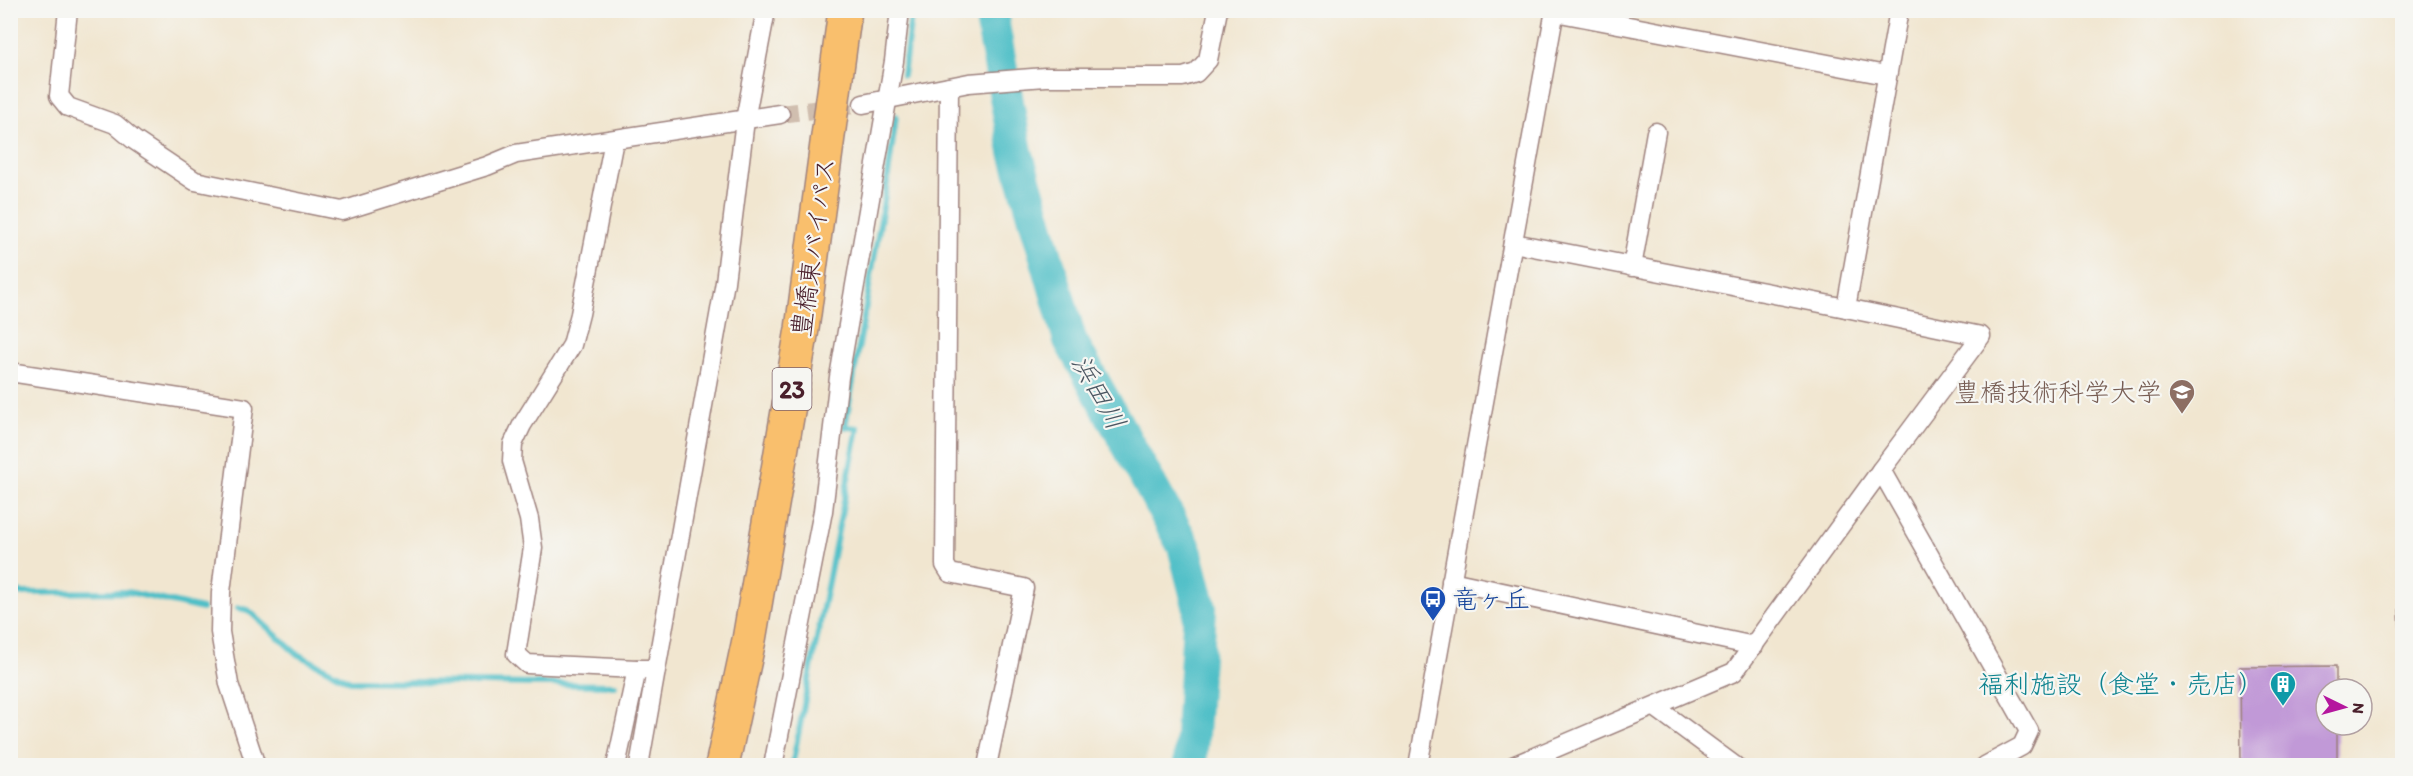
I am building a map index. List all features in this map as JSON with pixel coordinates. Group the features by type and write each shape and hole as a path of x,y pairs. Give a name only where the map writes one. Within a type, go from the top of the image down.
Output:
{"highway":[{"name":"豊橋東バイパス","path":"722,765 749,640 802,329 845,10"}],"street":[{"path":"68,10 59,96 68,107 115,124 134,140 195,181 342,211 487,166 516,154 780,114"},
{"path":"639,765 725,282 745,120 766,10"},
{"path":"773,765 823,511 839,377 887,100 900,10"},
{"path":"863,104 969,83 1045,77 1183,77 1196,73 1208,60 1218,10"},
{"path":"1846,308 1899,10"},
{"path":"1418,765 1555,11 1886,75"},
{"path":"949,87 945,565 950,573 1024,588 987,765"},
{"path":"1632,267 1656,132"},
{"path":"614,140 572,345 522,425 513,444 512,461 529,519 533,548 516,654 527,664 657,668"},
{"path":"1513,243 1981,336 1734,672 1513,765"},
{"path":"10,372 244,408 221,592 220,632 230,684 256,765"},
{"path":"1881,470 2028,731 2022,746 1985,765"},
{"path":"1451,581 1754,646"},
{"path":"616,765 637,669"},
{"path":"1655,707 1735,765"}],"building":[{"path":"2398,403 2402,403 2402,460 2401,460"},
{"path":"2402,587 2402,656 2401,657 2398,588"},
{"name":"福利施設（食堂・売店）","path":"2336,666 2336,677 2314,677 2314,737 2337,737 2337,760 2315,760 2315,766 2241,766 2240,667"}],"waterway":[{"path":"903,75 912,10"},
{"name":"浜田川","path":"994,10 993,25 1016,152 1070,340 1184,546 1200,609 1190,766"},
{"path":"792,766 858,428 845,427 887,183 896,116"},
{"path":"10,590 21,593 128,592 202,609"},
{"path":"238,608 248,610 297,654 350,681 615,685"}],"tunnel":[{"path":"780,114 863,104"}],"place":[{"name":"豊橋技術科学大学","path":"2182,415"},
{"name":"竜ヶ丘","path":"1433,622"},
{"name":"福利施設（食堂・売店）","path":"2283,707"}]}
